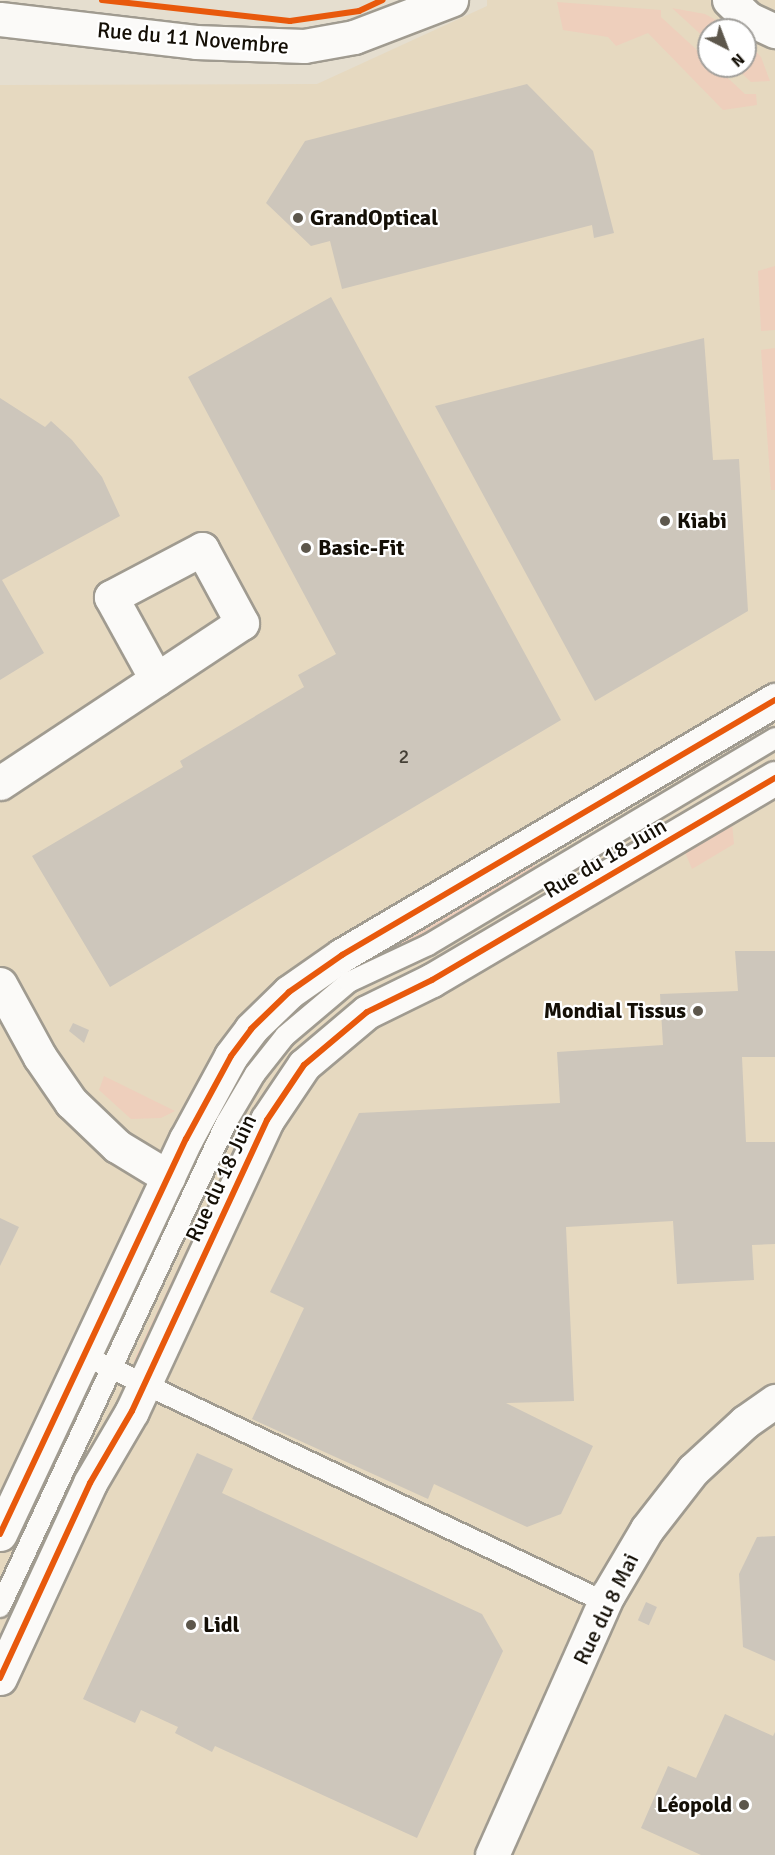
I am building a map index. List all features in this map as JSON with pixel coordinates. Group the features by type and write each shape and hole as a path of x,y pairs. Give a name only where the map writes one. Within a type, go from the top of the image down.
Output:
{"street":[{"name":"Rue du 11 Novembre","path":"0,19 196,42 304,46 354,37 451,0"},
{"path":"751,16 775,56"},
{"path":"0,783 156,680"},
{"name":"Rue du 18 Juin","path":"0,1534 98,1363 231,1056 266,1014 306,978 775,700"},
{"name":"Rue du 18 Juin","path":"0,1678 90,1483 145,1384 267,1120 297,1074 339,1032 367,1012 432,980 775,778"},
{"path":"0,984 40,1057 90,1124 117,1146 184,1166"},
{"name":"Rue du 8 Mai","path":"492,1855 605,1602 647,1529 693,1470 745,1422 775,1401"}],"lane":[{"path":"239,1181 184,1166 285,1036 349,982 428,945 775,738"},
{"path":"0,1607 98,1363 605,1602"}],"shaded area":[{"path":"487,0 775,0 775,1855 0,1855 0,85 317,84 487,6"},
{"path":"557,2 661,10 661,17 697,50 697,78 728,78 745,94 756,94 757,105 723,110 648,33 616,46 608,37 563,30"},
{"path":"672,8 705,14 712,18 697,18 697,31"},
{"path":"757,53 761,57 770,81 751,82 747,78 757,78"},
{"path":"775,266 775,330 761,331 758,271"},
{"path":"775,348 775,490 771,490 761,350"},
{"path":"728,819 732,823 734,844 692,869 682,845"},
{"path":"531,860 537,869 443,925 335,980 286,1018 258,1049 223,1107 216,1105 280,1016 325,981"},
{"path":"104,1076 175,1111 161,1118 131,1119 99,1090"},
{"path":"189,1178 109,1350 107,1334 180,1183"},
{"path":"215,1190 213,1207 143,1353 133,1362"},
{"path":"71,1414 78,1418 1,1551 0,1537"}],"building":[{"path":"527,84 593,151 614,233 594,238 592,225 342,289 330,241 311,246 266,203 305,141"},
{"path":"331,297 561,720 110,987 32,856 183,767 180,761 304,687 298,675 336,654 188,377"},
{"path":"704,338 713,460 739,459 748,611 595,701 435,406"},
{"path":"0,398 45,427 51,421 72,440 102,477 120,516 2,580 44,653 0,680"},
{"path":"735,951 775,951 775,1057 742,1057 746,1142 775,1142 775,1244 752,1245 754,1280 677,1284 673,1221 566,1227 574,1401 506,1403 593,1446 561,1514 527,1527 434,1484 428,1499 252,1419 304,1308 270,1292 359,1113 560,1103 557,1052 663,1045 660,994 738,991"},
{"path":"73,1023 89,1030 84,1043 69,1031"},
{"path":"0,1218 19,1227 0,1266"},
{"path":"197,1453 233,1469 222,1493 482,1614 503,1651 417,1838 215,1746 212,1752 175,1733 178,1727 141,1710 135,1723 83,1699"},
{"path":"775,1536 775,1661 743,1647 739,1574 757,1537"},
{"path":"646,1602 657,1607 649,1625 638,1620"},
{"path":"725,1714 773,1736 775,1732 775,1855 701,1855 641,1828 668,1766 696,1778"}],"cycle path":[{"path":"102,0 290,21 359,11 383,0"},
{"path":"0,1534 186,1139 231,1056 251,1029 289,992 342,955 775,700"},
{"path":"0,1678 90,1483 132,1411 267,1120 304,1065 367,1012 432,980 775,778"}],"place":[{"name":"GrandOptical","path":"298,218"},
{"name":"Kiabi","path":"665,521"},
{"name":"Basic-Fit","path":"306,548"},
{"name":"Mondial Tissus","path":"698,1011"},
{"name":"Lidl","path":"191,1625"},
{"name":"Léopold","path":"744,1805"}]}
